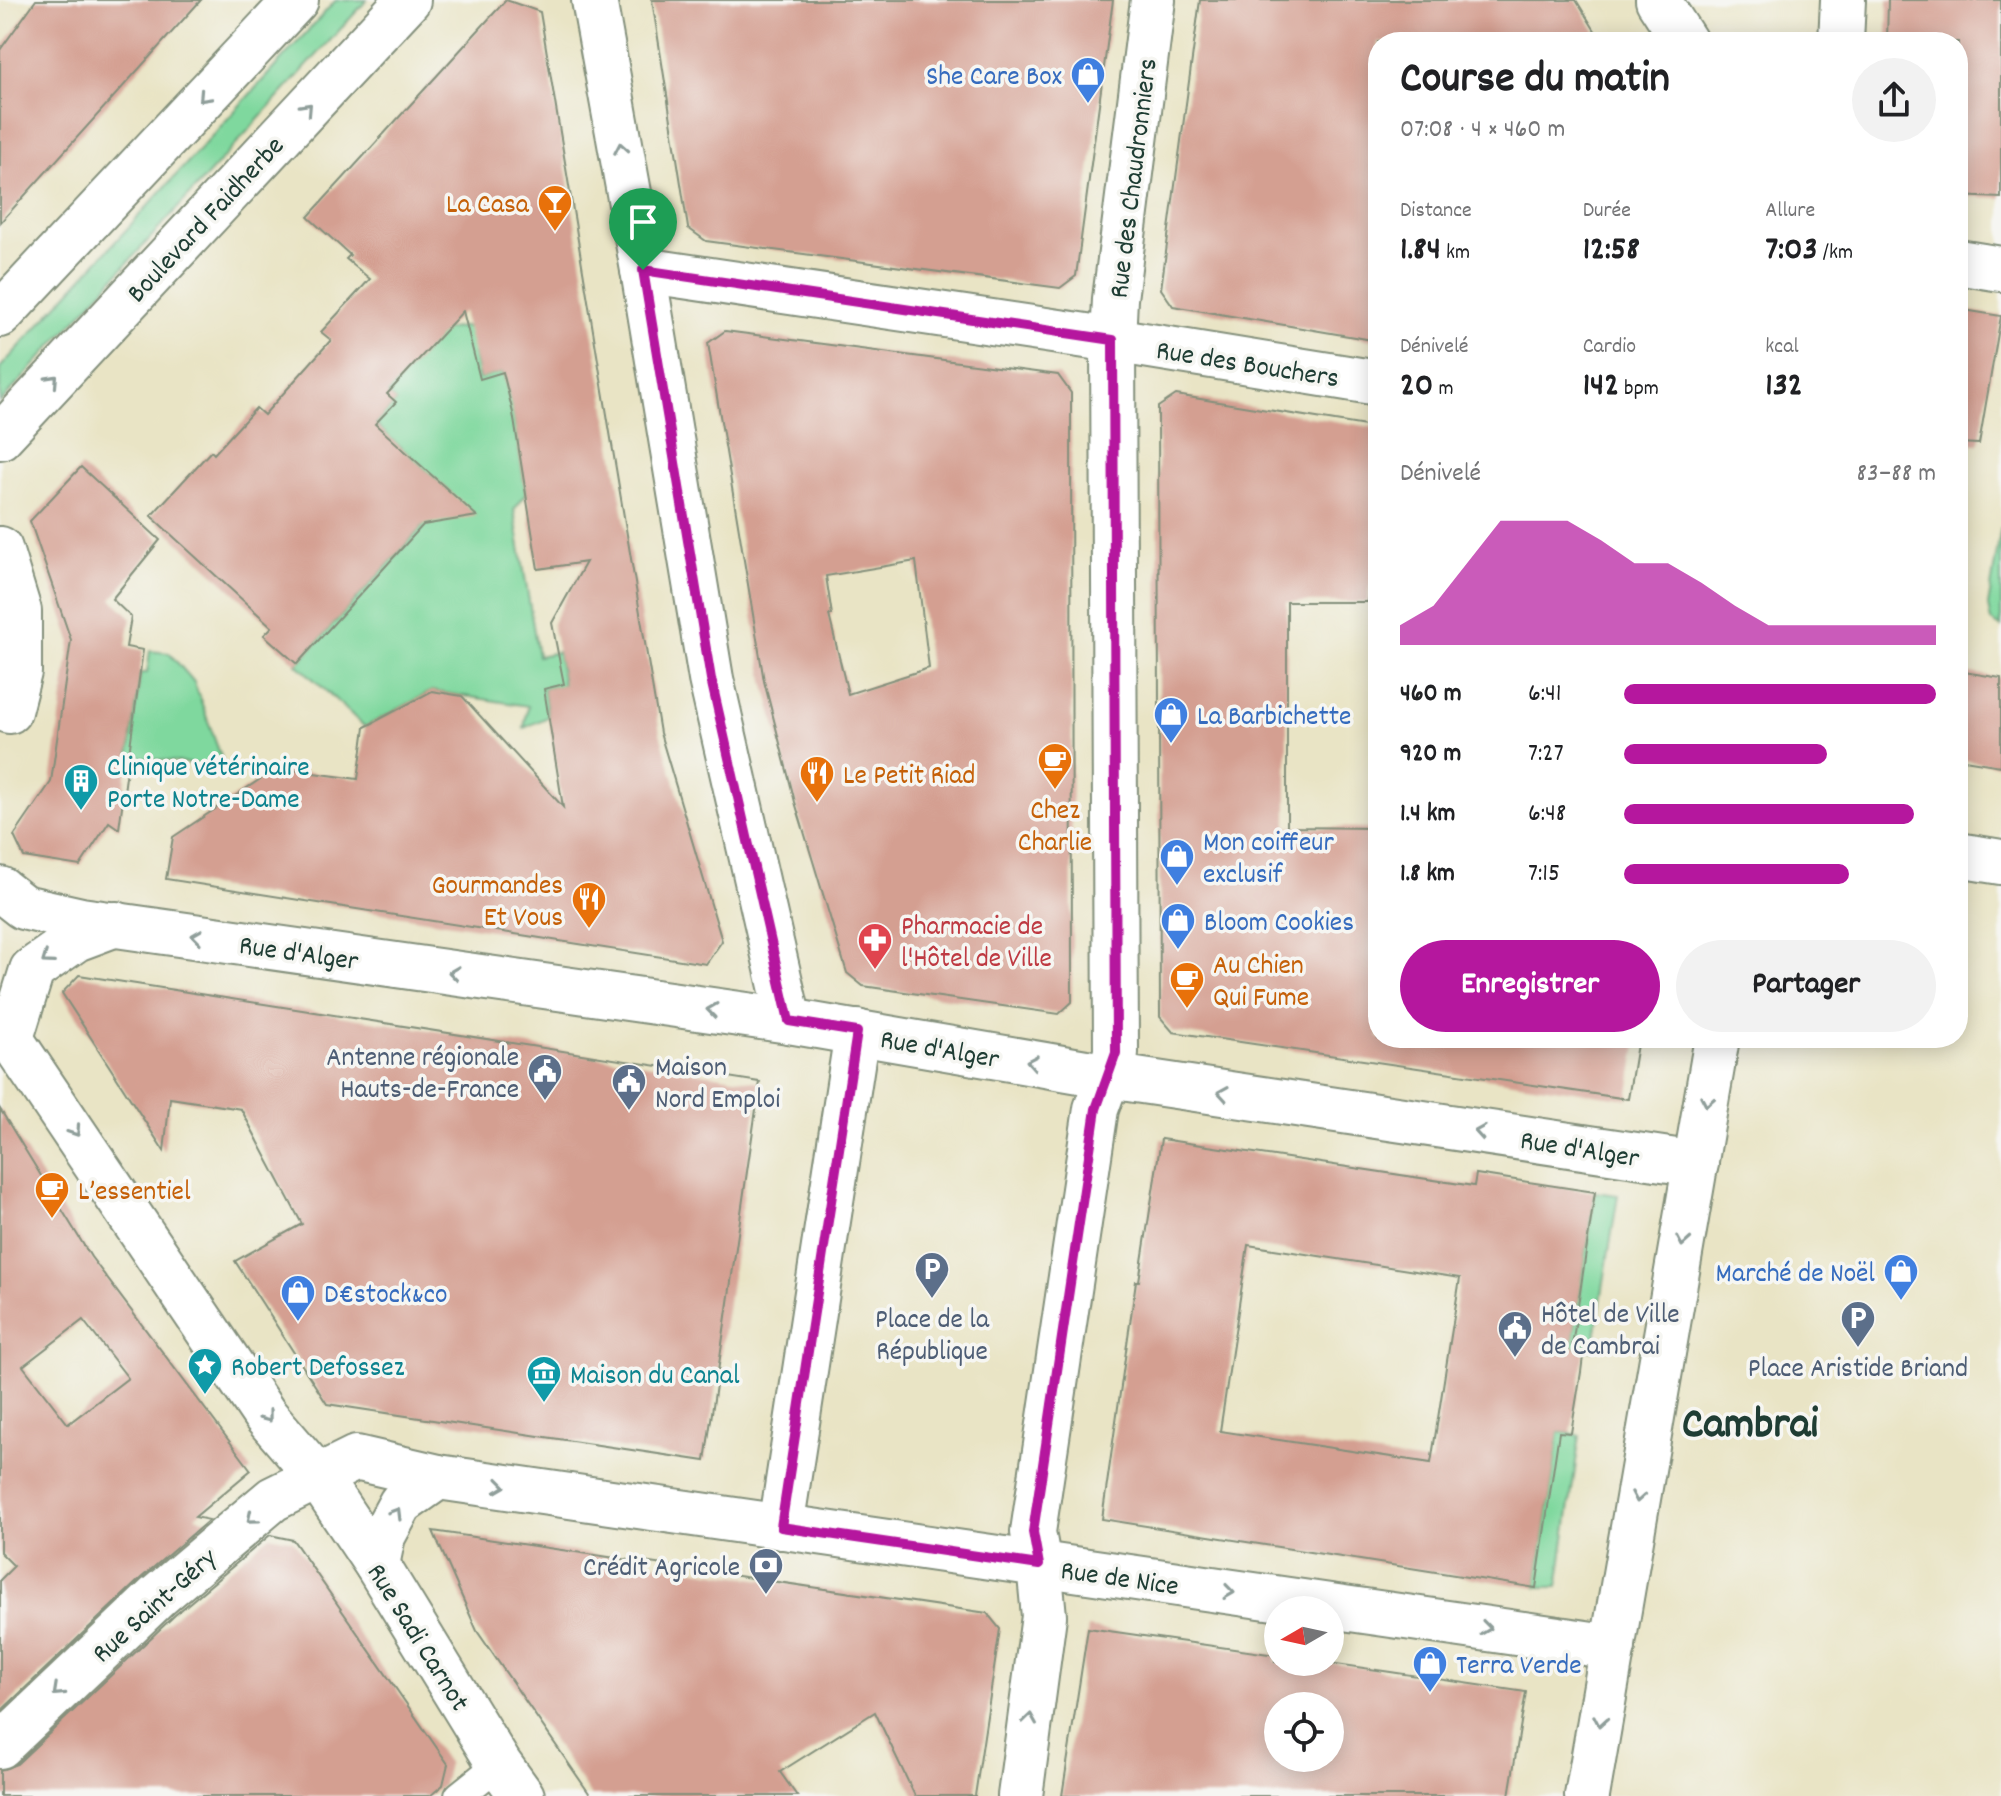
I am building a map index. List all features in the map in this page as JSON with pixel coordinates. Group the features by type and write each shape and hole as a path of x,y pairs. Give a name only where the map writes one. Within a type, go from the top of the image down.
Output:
{"street":[{"path":"0,315 296,0"},
{"name":"Boulevard Faidherbe","path":"0,437 408,0"},
{"path":"594,0 643,270 711,679 789,1021"},
{"name":"Rue des Chaudronniers","path":"1109,1076 1116,1053 1113,340 1115,299 1153,0"},
{"path":"1658,0 1679,32"},
{"path":"1841,32 1843,0"},
{"path":"1968,264 2001,269"},
{"name":"Rue des Bouchers","path":"643,270 1368,381"},
{"path":"0,549 19,611 19,672 3,711"},
{"path":"1968,857 2001,862"},
{"name":"Rue d'Alger","path":"0,889 23,907 116,924 789,1021 1109,1076 1696,1164"},
{"path":"5,1031 32,970 76,939 116,924"},
{"name":"Rue Sadi Carnot","path":"5,1031 264,1414 318,1477 377,1565 510,1780"},
{"path":"781,1527 857,1032"},
{"path":"1587,1796 1715,1048"},
{"path":"1020,1796 1044,1616 1033,1532 1096,1109 1109,1076"},
{"name":"Rue de Nice","path":"318,1477 356,1458 438,1477 1613,1647"},
{"name":"Rue Saint-Géry","path":"0,1746 158,1596 273,1499 318,1477"},
{"path":"377,1565 383,1536 401,1503 438,1477"}],"lane":[{"path":"459,1796 510,1780"}],"green space":[{"path":"336,0 367,0 0,403 0,368"},
{"path":"469,326 479,379 503,372 513,410 526,494 514,510 538,656 558,652 563,685 544,689 548,717 524,728 528,706 432,691 365,727 297,664 452,494 375,424 396,402 387,394 444,330"},
{"path":"2001,527 2001,627 1991,621 1988,606"},
{"path":"150,651 169,653 194,682 225,768 129,756 140,673 147,673"},
{"path":"1595,1192 1618,1195 1593,1350 1572,1346"},
{"path":"1559,1432 1580,1435 1558,1587 1536,1587"}],"building":[{"path":"36,0 201,0 0,223 0,50"},
{"path":"506,0 540,12 660,733 722,941 706,964 166,879 173,837 277,768 358,779 365,727 432,691 462,696 563,807 544,689 564,684 552,623 586,562 538,569 513,413 503,372 480,379 463,311 387,394 396,402 375,424 477,516 423,525 297,664 264,635 272,627 151,516 256,408 264,415 331,340 321,332 370,279 346,259 350,255 308,217"},
{"path":"652,0 1113,0 1076,276 1060,288 706,241 688,228"},
{"path":"1200,0 1576,0 1596,32 1368,32 1368,339 1173,306 1161,289"},
{"path":"1888,0 2001,0 2001,198 1968,196 1968,32 1887,32"},
{"path":"1968,311 2001,316 1979,444 1968,443"},
{"path":"725,331 1058,375 1071,393 1072,1002 1059,1014 863,986 847,973 795,802 764,681 708,343","holes":["916,561 929,668 848,694 829,615 832,615 826,576"]},
{"path":"1176,395 1368,426 1367,602 1287,602 1287,827 1368,828 1368,1048 1636,1048 1628,1099 1173,1032 1160,1017 1158,407"},
{"path":"81,467 160,540 112,599 131,617 126,647 143,650 119,829 109,822 80,866 24,857 14,836 51,782 71,640 30,521"},
{"path":"1968,673 2001,678 2001,766 1968,761"},
{"path":"79,975 760,1082 705,1461 327,1404 235,1261 302,1224 241,1109 170,1098 164,1151 62,993"},
{"path":"0,1109 91,1257 251,1470 195,1517 209,1520 141,1578 0,1712 0,1580 14,1566 0,1552","holes":["83,1320 128,1378 68,1424 23,1366"]},
{"name":"Hôtel de Ville de Cambrai","path":"1161,1139 1474,1186 1476,1174 1595,1192 1572,1346 1584,1348 1581,1372 1571,1433 1559,1432 1536,1588 1102,1519 1136,1281 1139,1281","holes":["1248,1245 1460,1278 1431,1463 1220,1431"]},
{"path":"433,1531 987,1613 1000,1629 975,1796 915,1796 875,1712 780,1772 797,1796 591,1796 477,1631"},
{"path":"270,1535 293,1540 448,1764 443,1785 430,1796 0,1796 0,1770 17,1764 175,1615"},
{"path":"1088,1628 1264,1653 1264,1676 1344,1676 1344,1665 1526,1692 1509,1796 1062,1796"}],"place":[{"name":"She Care Box","path":"1088,105"},
{"name":"La Casa","path":"555,233"},
{"name":"La Barbichette","path":"1171,745"},
{"name":"Chez Charlie","path":"1055,791"},
{"name":"Le Petit Riad","path":"817,804"},
{"name":"Clinique vétérinaire Porte Notre-Dame","path":"81,812"},
{"name":"Mon coiffeur exclusif","path":"1177,887"},
{"name":"Gourmandes Et Vous","path":"589,930"},
{"name":"Bloom Cookies","path":"1178,951"},
{"name":"Pharmacie de l'Hôtel de Ville","path":"875,971"},
{"name":"Au Chien Qui Fume","path":"1187,1010"},
{"name":"Antenne régionale Hauts-de-France","path":"545,1102"},
{"name":"Maison Nord Emploi","path":"629,1112"},
{"name":"L’essentiel","path":"52,1220"},
{"name":"Place de la République","path":"932,1300"},
{"name":"Marché de Noël","path":"1901,1302"},
{"name":"D€stock&co","path":"298,1323"},
{"name":"Place Aristide Briand","path":"1858,1349"},
{"name":"Hôtel de Ville de Cambrai","path":"1515,1359"},
{"name":"Robert Defossez","path":"205,1396"},
{"name":"Maison du Canal","path":"544,1404"},
{"name":"Crédit Agricole","path":"766,1596"},
{"name":"Terra Verde","path":"1430,1694"}],"district":[{"name":"Cambrai","path":"1750,1421"}],"route":[{"path":"643,270 1113,340 1116,1053 1096,1109 1064,1314 1033,1532 1039,1565 781,1527 857,1032 789,1021 711,679 643,270"}]}
